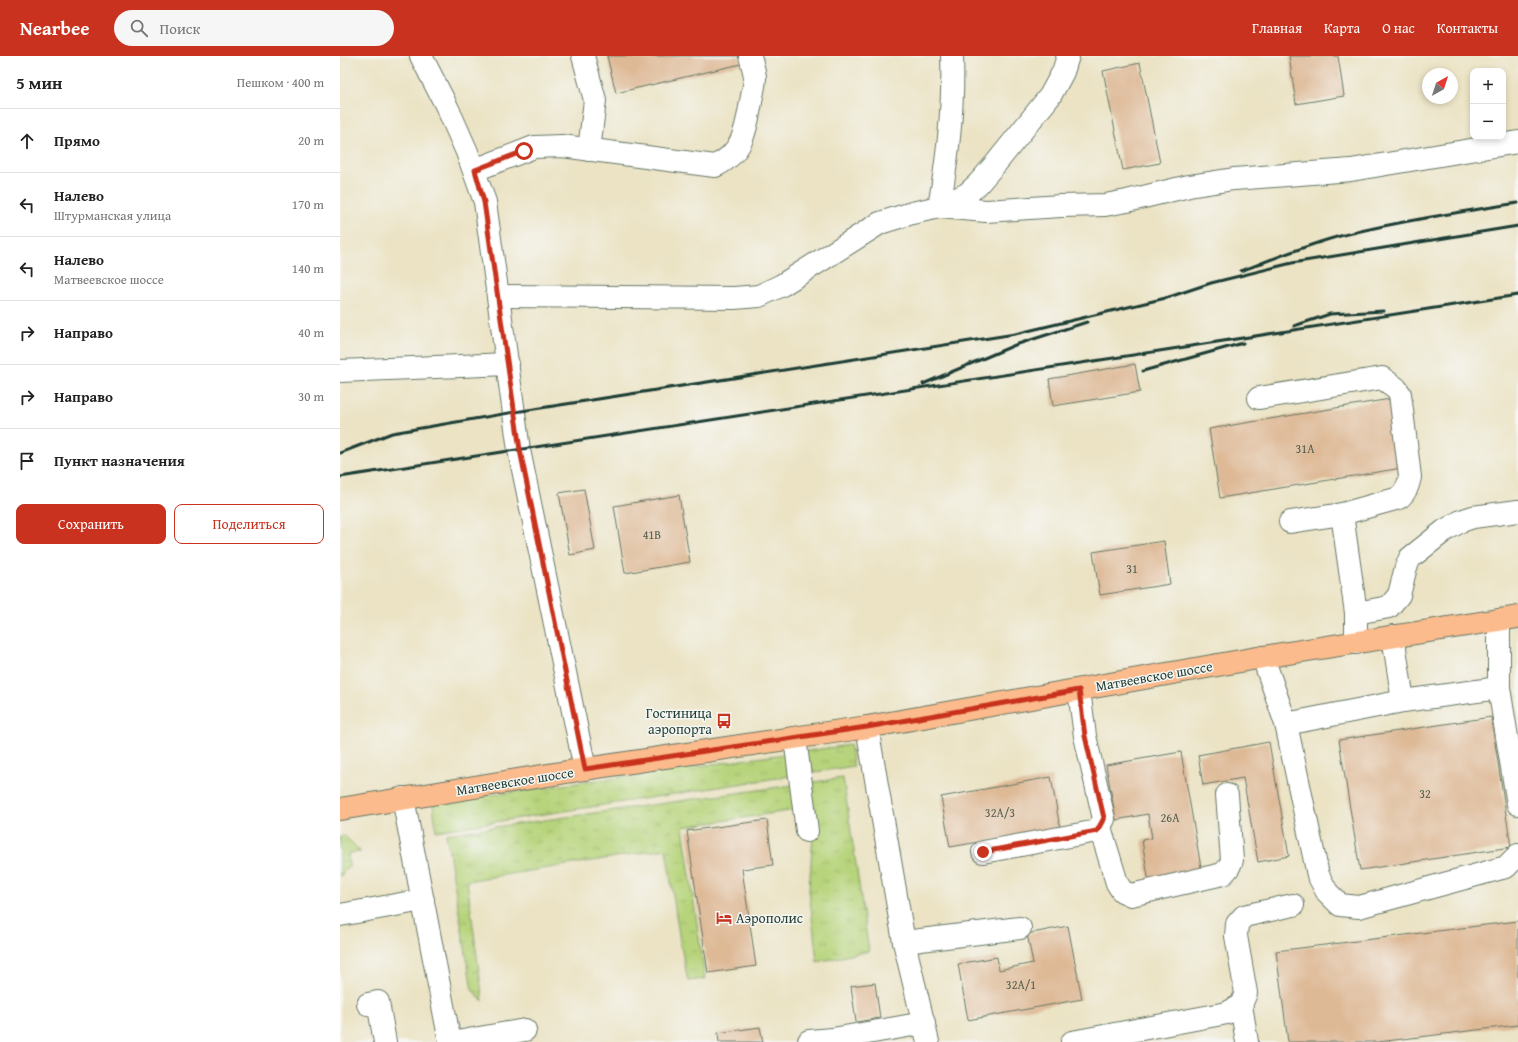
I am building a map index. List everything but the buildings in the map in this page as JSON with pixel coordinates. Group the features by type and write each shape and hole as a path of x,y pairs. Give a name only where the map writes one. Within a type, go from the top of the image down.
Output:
{"main road":[{"name":"Матвеевское шоссе","path":"340,808 585,769 867,727 1263,657 1508,618"}],"street":[{"path":"421,56 448,109 475,170 484,202 520,450 585,769"},
{"path":"583,56 594,100 589,150"},
{"path":"475,170 534,146 562,146 715,166 727,159 736,150 742,141 746,130 755,78 750,56"},
{"path":"939,207 951,115 952,56"},
{"path":"498,296 734,298 759,296 782,285 880,223 912,212 939,207 967,194 997,162 1050,96 1068,56"},
{"path":"939,207 986,212 1061,206 1105,205 1196,185 1234,179 1351,170 1518,142"},
{"path":"340,371 508,364"},
{"path":"1259,398 1382,378 1396,388 1400,394 1410,477 1404,494 1399,498 1342,514 1290,522"},
{"path":"1356,613 1389,607 1399,595 1406,567 1410,558 1461,521 1473,517 1518,512"},
{"path":"1342,514 1356,613 1356,643"},
{"path":"1508,618 1499,688 1518,804"},
{"path":"1393,636 1403,701"},
{"path":"1263,657 1286,724 1318,874 1327,892 1340,905 1359,907 1506,867 1518,855"},
{"path":"1286,724 1403,701 1499,688"},
{"path":"983,852 1097,831 1100,827 1104,818 1085,736 1079,690"},
{"path":"809,1041 926,1032 904,942 867,727"},
{"path":"795,738 807,831"},
{"path":"1100,827 1117,883 1122,891 1131,895 1223,874 1229,867 1232,860 1228,795"},
{"path":"403,798 450,1042"},
{"path":"340,915 423,900"},
{"path":"1072,1042 1228,1013 1241,1004 1246,993 1236,936 1237,924 1244,916 1293,905"},
{"path":"904,942 1020,928"},
{"path":"368,1004 378,1002 385,1042"},
{"path":"1241,1004 1247,1042"},
{"path":"457,1042 525,1030"}],"green space":[{"path":"850,745 854,766 436,831 433,803"},
{"path":"843,778 869,951 817,962 809,890 815,807 683,827 705,979 688,981 680,941 666,849 467,881 483,1001 472,990 446,834"},
{"path":"345,836 361,852 348,853 349,866 340,877 340,837"}],"railway":[{"path":"1241,271 1305,247 1344,235 1452,213 1518,203"},
{"path":"1166,298 1211,283 1292,263 1518,226"},
{"path":"340,477 1518,295"},
{"path":"340,453 392,433 515,412 1015,334 1170,297"},
{"path":"1294,326 1330,314 1384,311"},
{"path":"923,384 1015,345 1087,322"},
{"path":"1143,371 1243,343"}],"place":[{"name":"Гостиница аэропорта","path":"724,721"},
{"name":"Аэрополис","path":"724,918"}],"route":[{"path":"524,151 475,170 484,202 520,450 585,769 867,727 1079,690 1085,736 1104,818 1097,831 983,852"}]}
